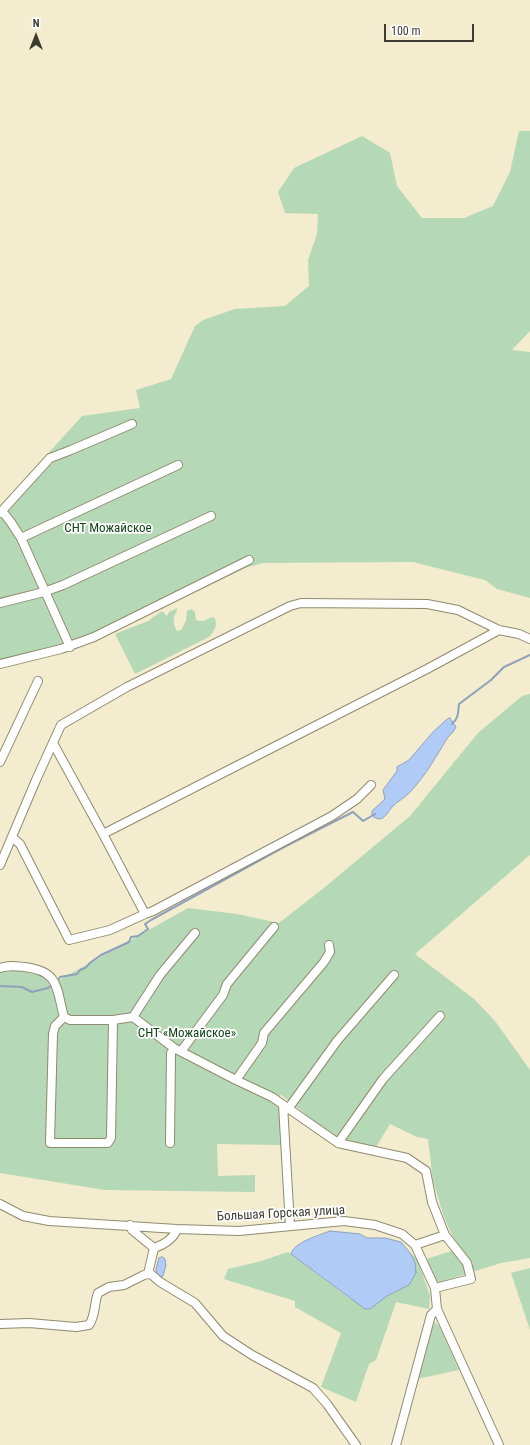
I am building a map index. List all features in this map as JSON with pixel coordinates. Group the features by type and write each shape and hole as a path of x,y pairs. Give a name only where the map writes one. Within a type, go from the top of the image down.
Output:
{"street":[{"path":"70,647 21,538 10,521 1,512 50,458 132,424"},
{"path":"21,538 178,465"},
{"path":"0,603 44,592 63,585 211,516"},
{"path":"0,664 70,647 94,637 249,560"},
{"path":"0,865 61,725 127,687 290,606 301,604 428,604 458,610 498,630 519,634 530,639"},
{"path":"103,834 420,672 498,630"},
{"path":"0,762 38,681"},
{"path":"53,743 145,914"},
{"path":"12,837 20,844 69,940 110,930 153,911 332,816 358,799 371,785"},
{"path":"170,1143 171,1053 178,1049 223,995 227,984 274,927"},
{"path":"133,1017 160,975 195,933"},
{"path":"236,1080 262,1043 264,1032 324,962 330,952 329,945"},
{"path":"0,968 8,965 34,968 47,973 55,983 64,1017 70,1020 112,1020 133,1017 178,1049 236,1080 272,1097 338,1143 407,1158 426,1171 432,1202 445,1235 467,1263 471,1279 435,1288"},
{"path":"290,1226 285,1107 337,1041 394,975"},
{"path":"338,1143 383,1079 440,1016"},
{"path":"64,1017 55,1026 53,1034 50,1143 108,1143 111,1138 112,1020"},
{"name":"Большая Горская улица","path":"0,1204 23,1216 49,1221 130,1225 177,1230 239,1231 344,1221 375,1225 402,1234 415,1245 435,1288 437,1309 499,1445"},
{"path":"130,1225 132,1230 154,1248"},
{"path":"154,1248 164,1245 177,1230"},
{"path":"415,1245 445,1235"},
{"path":"148,1274 154,1248"},
{"path":"0,1324 29,1323 76,1327 89,1324 94,1319 95,1300 98,1293 109,1287 124,1285 148,1274 152,1275 160,1282 195,1303 223,1336 252,1356 313,1388 327,1404 356,1445"},
{"path":"396,1445 431,1315 437,1309"}],"green space":[{"name":"СНТ Можайское","path":"519,131 530,131 530,331 512,350 530,352 530,598 497,589 485,580 413,562 263,563 248,567 98,639 67,652 0,668 0,507 82,416 140,408 136,390 171,379 195,326 203,320 235,309 285,306 309,286 308,260 317,234 318,214 285,213 278,192 294,168 362,136 390,153 397,186 422,218 464,218 493,206 510,172"},
{"path":"177,608 174,616 174,624 177,631 181,630 186,621 187,611 191,609 195,612 196,620 202,621 211,617 215,618 216,626 214,630 209,637 135,674 115,634 148,621 162,611 167,616 169,612"},
{"name":"СНТ «Можайское»","path":"530,694 530,855 415,954 474,999 495,1021 530,1070 530,1258 501,1263 437,1283 426,1259 458,1249 444,1217 433,1181 428,1139 417,1137 390,1124 376,1147 337,1139 280,1094 281,1145 217,1144 218,1176 255,1175 255,1192 105,1190 0,1173 0,964 32,966 56,982 188,908 237,914 279,923 325,887 410,816 478,733 522,696"},
{"path":"288,1252 349,1298 370,1309 387,1296 409,1285 415,1263 411,1254 417,1258 430,1296 429,1309 396,1302 376,1360 369,1364 356,1402 321,1387 341,1333 295,1307 295,1301 224,1279 228,1269 258,1262"},
{"path":"530,1268 530,1330 511,1273"},
{"path":"434,1322 439,1326 459,1370 417,1379 432,1324"}],"water":[{"path":"450,718 456,727 422,778 409,793 392,807 383,818 379,819 374,817 372,815 372,811 385,799 383,790 397,771 397,767 409,760 433,732"},
{"path":"330,1231 360,1234 367,1238 385,1238 401,1242 411,1254 415,1263 416,1273 409,1285 387,1296 370,1309 365,1309 291,1254 296,1246 301,1243"},
{"path":"163,1257 166,1265 163,1276 159,1277 156,1269 159,1258"}],"waterway":[{"path":"452,724 457,717 459,704 491,680 504,667 530,655"},
{"path":"57,982 60,977 77,974 80,970 85,968 101,955 129,942 131,937 138,936 148,929 145,924 151,920 282,848 353,812 363,821 375,814"},
{"path":"0,986 22,987 32,992 48,988 52,985"}]}
